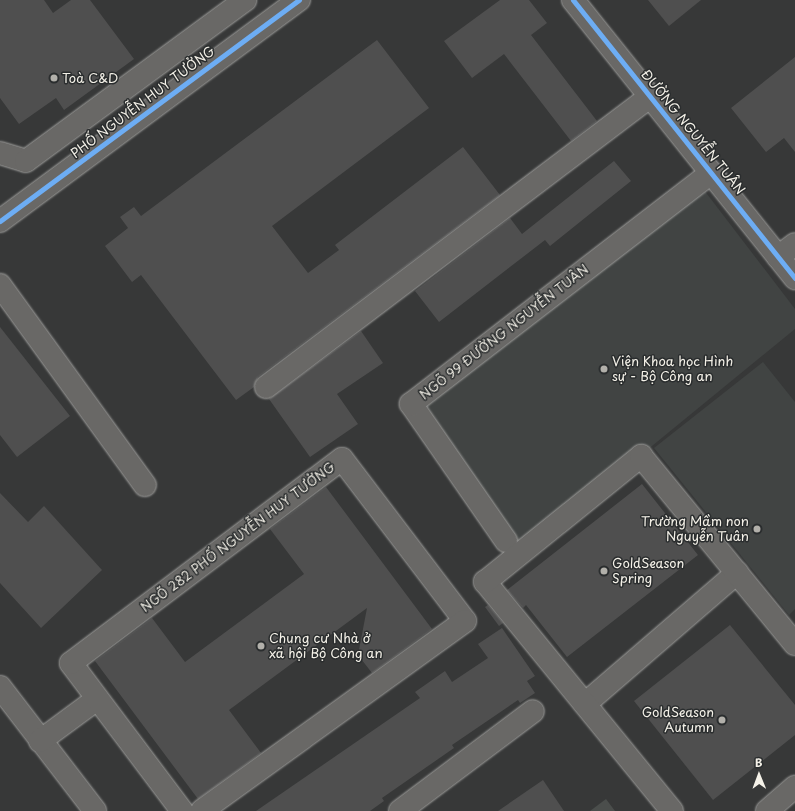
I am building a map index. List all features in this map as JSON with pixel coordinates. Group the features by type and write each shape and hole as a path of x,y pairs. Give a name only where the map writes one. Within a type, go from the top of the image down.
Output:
{"street":[{"path":"0,153 26,161 245,0"},
{"name":"PHỐ NGUYỄN HUY TƯỞNG","path":"0,222 299,0"},
{"name":"ĐƯỜNG NGUYỄN TUÂN","path":"573,0 795,278"},
{"path":"194,37 214,63"},
{"path":"164,60 184,85"},
{"path":"266,388 650,97"},
{"name":"NGÕ 99 ĐƯỜNG NGUYỄN TUÂN","path":"506,541 411,404 711,172"},
{"path":"778,257 795,244"},
{"path":"0,285 145,485"},
{"path":"672,811 485,582 641,456 795,644"},
{"name":"NGÕ 282 PHỐ NGUYỄN HUY TƯỞNG","path":"182,811 97,699 71,662 342,459 465,621 202,811"},
{"path":"585,704 737,573"},
{"path":"0,687 95,811"},
{"path":"40,741 97,699"},
{"path":"400,811 533,711"},
{"path":"767,811 795,787"}],"shaded area":[{"name":"Viện Khoa học Hình sự - Bộ Công an","path":"694,177 795,309 795,329 525,550 413,409"},
{"name":"Trường Mầm non Nguyễn Tuân","path":"763,362 795,402 795,609 789,615 654,448"},
{"path":"606,799 615,811 590,811"}],"building":[{"name":"Toà C&D","path":"0,0 44,0 53,13 71,0 90,0 134,59 64,110 56,98 19,124 0,98"},
{"path":"500,0 529,0 547,23 531,35 597,121 571,141 504,54 472,78 444,41"},
{"path":"648,0 701,0 669,26"},
{"path":"377,40 429,108 272,226 308,273 339,250 335,245 463,147 500,195 258,377 254,387 236,400 141,275 132,282 105,246 128,228 120,217 134,207 141,216"},
{"path":"795,57 795,152 784,138 766,152 731,108"},
{"path":"614,161 631,181 550,246 545,240 439,322 415,291 510,218 522,234"},
{"path":"0,327 70,416 17,457 0,435"},
{"path":"361,331 383,363 337,394 358,424 310,457 269,399"},
{"name":"GoldSeason Spring","path":"642,484 698,555 567,657 526,605 523,608 507,590"},
{"name":"Chung cư Nhà ở xã hội Bộ Công an","path":"326,487 432,629 372,673 358,655 367,608 229,710 261,753 198,799 95,661 152,618 185,662 304,574 270,529"},
{"path":"0,493 28,522 44,506 102,570 41,628 0,583"},
{"path":"488,605 503,623 499,626 485,607"},
{"name":"GoldSeason Autumn","path":"730,625 795,705 795,735 713,800 634,701"},
{"path":"502,628 535,676 527,681 535,693 520,703 518,700 452,745 454,748 382,798 384,801 370,811 256,811 420,698 415,692 445,671 452,682 488,658 478,644"},
{"path":"543,780 564,811 498,811"}],"cycle path":[{"path":"0,221 299,0"},
{"path":"573,0 795,278"}],"place":[{"name":"Toà C&D","path":"54,78"},
{"name":"Viện Khoa học Hình sự - Bộ Công an","path":"604,369"},
{"name":"Trường Mầm non Nguyễn Tuân","path":"757,529"},
{"name":"GoldSeason Spring","path":"604,571"},
{"name":"Chung cư Nhà ở xã hội Bộ Công an","path":"261,646"},
{"name":"GoldSeason Autumn","path":"722,720"}]}
